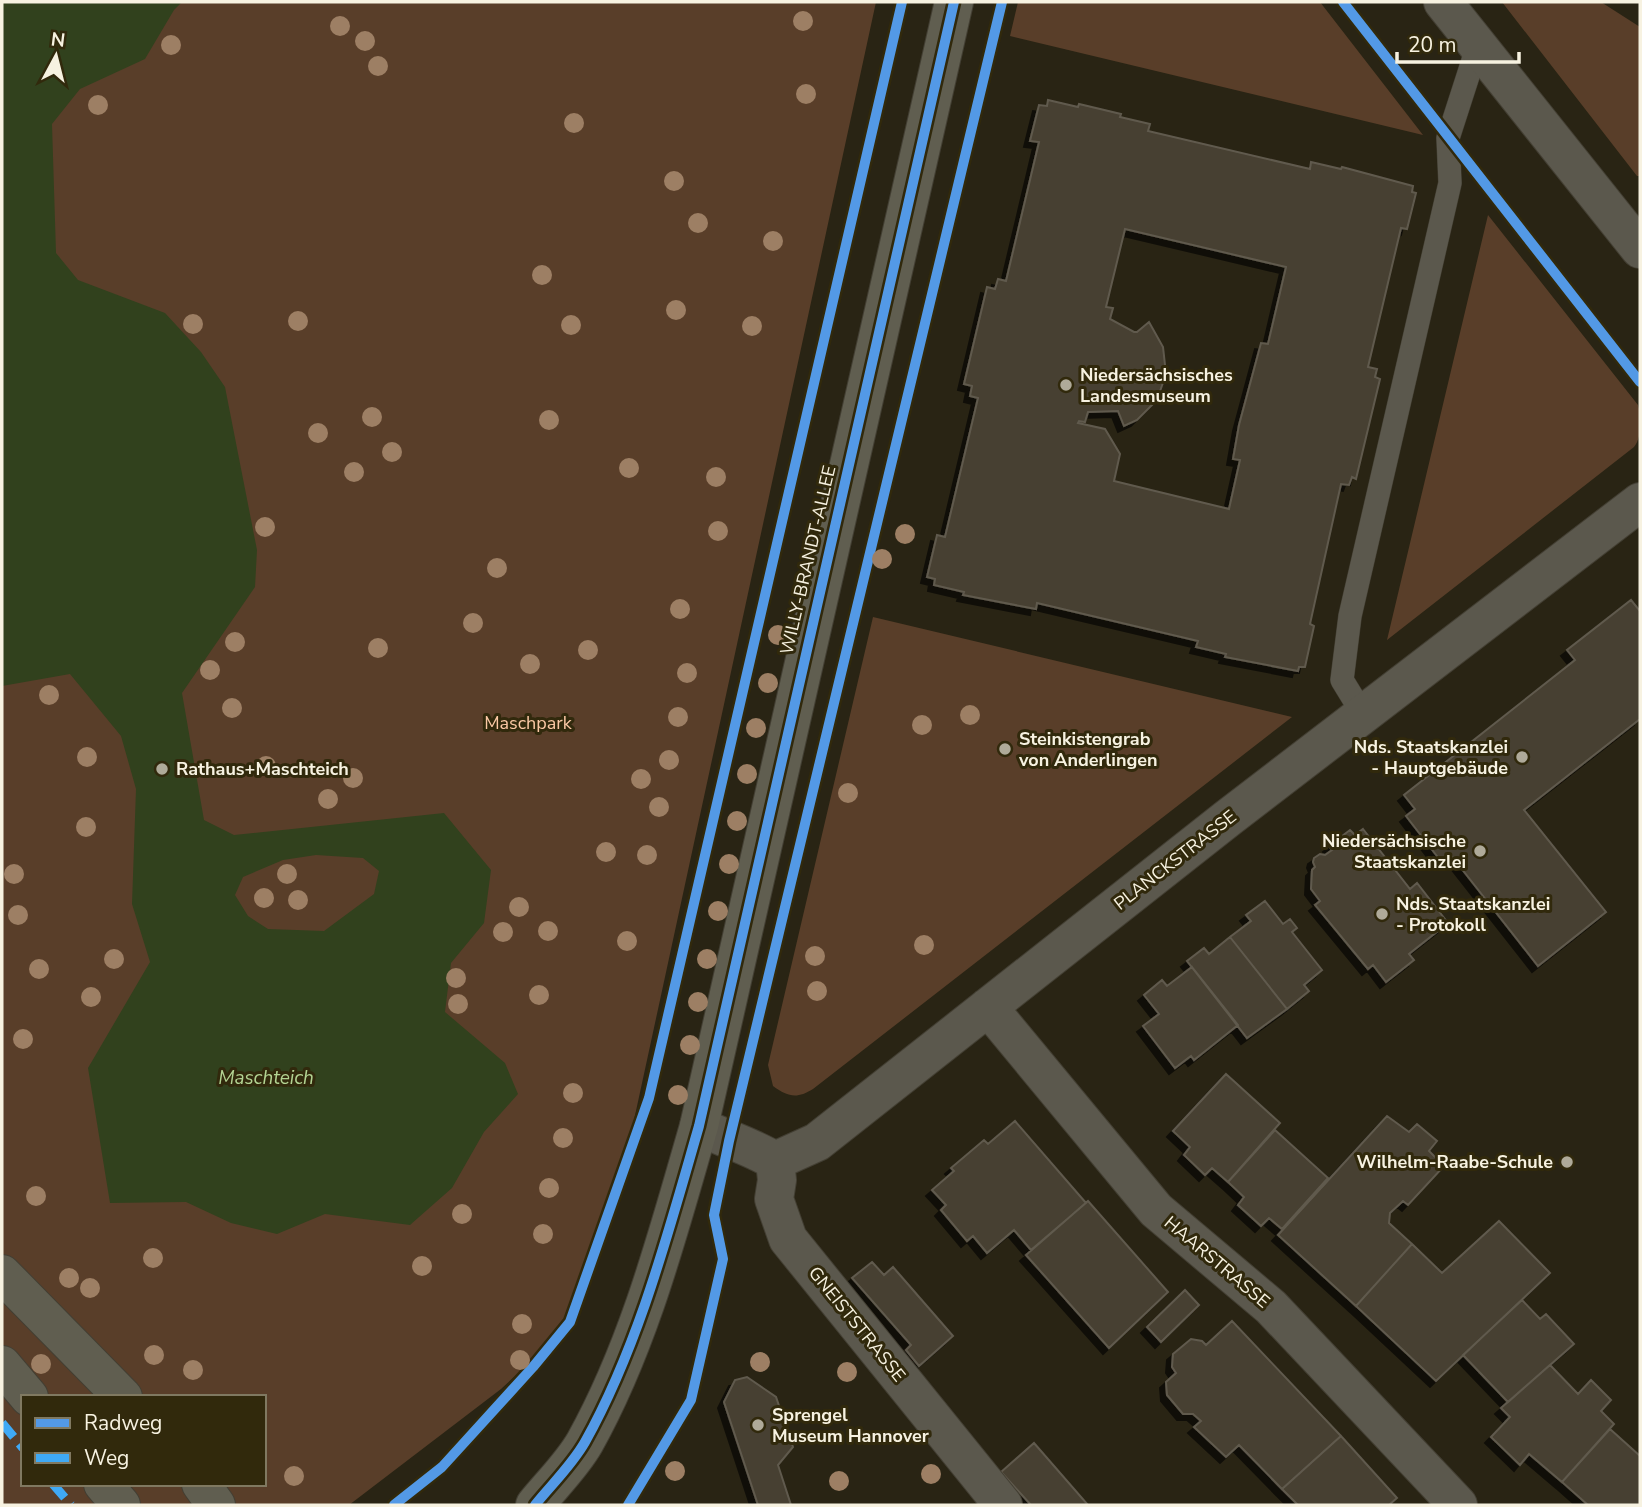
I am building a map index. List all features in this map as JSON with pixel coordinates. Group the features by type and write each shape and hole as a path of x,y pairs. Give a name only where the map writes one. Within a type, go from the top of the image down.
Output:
{"street":[{"name":"WILLY-BRANDT-ALLEE","path":"535,1505 584,1444 625,1358 668,1233 699,1126 954,2"},
{"path":"1443,2 1640,249"},
{"name":"PLANCKSTRASSE","path":"775,1161 817,1142 1228,818 1640,502"},
{"name":"HAARSTRASSE","path":"988,1007 1156,1210 1271,1307 1458,1505"},
{"path":"699,1126 729,1141 753,1147 775,1161"},
{"name":"GNEISTSTRASSE","path":"775,1161 777,1180 774,1199 788,1239 1003,1505"},
{"path":"2,1275 122,1395"},
{"path":"2,1365 27,1395"},
{"path":"105,1486 121,1505"},
{"path":"202,1486 216,1505"}],"lane":[{"path":"1363,716 1342,680 1350,616 1450,183 1448,138 1478,46"}],"green space":[{"name":"Maschpark","path":"2,2 876,2 631,1134 568,1327 501,1389 349,1505 2,1505"},
{"path":"1018,2 1320,2 1423,135 1010,36"},
{"path":"1502,2 1601,2 1640,27 1640,176 1637,176"},
{"path":"1488,215 1638,405 1640,433 1634,447 1387,640"},
{"path":"873,617 1292,717 813,1089 793,1095 783,1093 773,1086 768,1065"}],"water":[{"name":"Maschteich","path":"2,2 182,2 174,10 145,59 80,89 52,124 56,253 78,280 165,313 201,352 225,387 257,550 255,587 182,693 204,820 234,835 444,813 491,870 484,923 451,963 445,1012 505,1063 518,1094 484,1132 452,1188 410,1225 325,1214 277,1234 231,1223 186,1202 110,1203 88,1068 150,962 132,904 136,789 121,736 70,674 2,686","holes":["316,855 363,858 379,871 374,894 324,931 268,929 248,916 235,895 243,877 283,860"]}],"building":[{"name":"Niedersächsisches Landesmuseum","path":"1048,100 1078,107 1079,104 1150,124 1148,131 1310,169 1311,162 1341,169 1342,167 1413,186 1412,192 1416,193 1407,229 1401,228 1368,367 1377,369 1375,377 1380,379 1356,479 1352,477 1349,485 1341,484 1310,624 1314,626 1305,667 1299,667 1298,671 1225,657 1226,654 1196,647 1198,641 1037,603 1036,609 963,595 964,592 934,585 935,579 927,577 937,535 945,537 978,398 970,396 972,386 964,384 987,287 995,289 998,279 1006,281 1039,142 1030,141 1039,105 1047,106","holes":["1125,229 1286,267 1268,344 1261,343 1239,425 1233,459 1240,460 1229,509 1114,481 1120,454 1105,429 1078,423 1085,422 1088,412 1118,411 1124,426 1137,420 1157,400 1166,374 1163,347 1149,322 1134,332 1110,319 1113,308 1106,307"]},
{"name":"Nds. Staatskanzlei - Hauptgebäude","path":"1631,600 1640,611 1640,719 1524,810 1606,912 1538,966 1450,854 1440,860 1406,816 1415,809 1404,795 1575,660 1567,650"},
{"name":"Nds. Staatskanzlei - Protokoll","path":"1363,829 1410,889 1417,883 1448,923 1409,954 1414,960 1386,982 1373,965 1368,969 1315,905 1320,901 1311,889 1314,858 1332,850 1329,846 1350,830 1355,835"},
{"path":"1265,901 1283,924 1290,919 1297,928 1292,932 1322,970 1304,985 1309,991 1287,1009 1230,937 1251,921 1246,915"},
{"path":"1230,937 1287,1009 1247,1038 1187,961 1204,948 1209,954"},
{"path":"1192,967 1238,1025 1194,1060 1191,1056 1175,1068 1143,1026 1159,1014 1144,995 1162,980 1167,986"},
{"path":"1226,1074 1280,1123 1228,1182 1212,1168 1205,1175 1184,1155 1190,1147 1173,1131"},
{"path":"1387,1116 1409,1132 1417,1124 1437,1141 1429,1151 1444,1166 1408,1205 1403,1201 1390,1213 1389,1223 1412,1244 1356,1306 1278,1235"},
{"path":"1015,1121 1086,1203 1031,1250 1014,1230 987,1253 973,1236 967,1241 941,1210 946,1205 932,1190 954,1171 951,1168 984,1140 988,1144"},
{"path":"1275,1130 1328,1178 1282,1229 1269,1218 1261,1226 1238,1205 1244,1197 1228,1182"},
{"path":"1088,1201 1168,1292 1109,1348 1026,1255"},
{"path":"1499,1221 1550,1273 1436,1381 1356,1306 1412,1244 1442,1273"},
{"path":"872,1262 884,1275 893,1267 953,1336 919,1366 906,1350 911,1345 852,1278"},
{"path":"1185,1290 1199,1305 1161,1342 1147,1327"},
{"path":"1522,1300 1540,1319 1546,1314 1574,1344 1508,1402 1463,1355"},
{"path":"1232,1321 1341,1436 1282,1489 1239,1445 1226,1457 1194,1427 1201,1421 1193,1414 1183,1414 1167,1395 1166,1382 1176,1373 1172,1367 1173,1354 1191,1339 1202,1341 1206,1345"},
{"path":"1550,1365 1578,1394 1591,1380 1611,1400 1601,1411 1614,1424 1562,1482 1529,1454 1520,1465 1491,1437 1510,1417 1501,1408"},
{"name":"Sprengel Museum Hannover","path":"747,1377 776,1397 793,1447 778,1465 791,1505 758,1505 724,1402 735,1380"},
{"path":"1610,1429 1640,1456 1640,1505 1588,1505 1562,1482"},
{"path":"1341,1436 1397,1498 1389,1505 1298,1505 1282,1489"},
{"path":"1034,1443 1088,1505 1031,1505 1001,1472"}],"marked path":[{"path":"2,1423 21,1446"},
{"path":"55,1486 71,1505"}],"cycle path":[{"path":"394,1505 442,1467 570,1322 649,1098 902,2"},
{"path":"535,1505 568,1467 585,1442 621,1367 651,1288 699,1126 954,2"},
{"path":"628,1505 691,1400 723,1259 714,1215 729,1141 1002,2"},
{"path":"1343,2 1640,382"}],"place":[{"name":"Niedersächsisches Landesmuseum","path":"1066,385"},
{"name":"Steinkistengrab von Anderlingen","path":"1005,749"},
{"name":"Nds. Staatskanzlei - Hauptgebäude","path":"1522,757"},
{"name":"Rathaus+Maschteich","path":"162,769"},
{"name":"Niedersächsische Staatskanzlei","path":"1480,851"},
{"name":"Nds. Staatskanzlei - Protokoll","path":"1382,914"},
{"name":"Wilhelm-Raabe-Schule","path":"1567,1162"},
{"name":"Sprengel Museum Hannover","path":"758,1425"}]}
